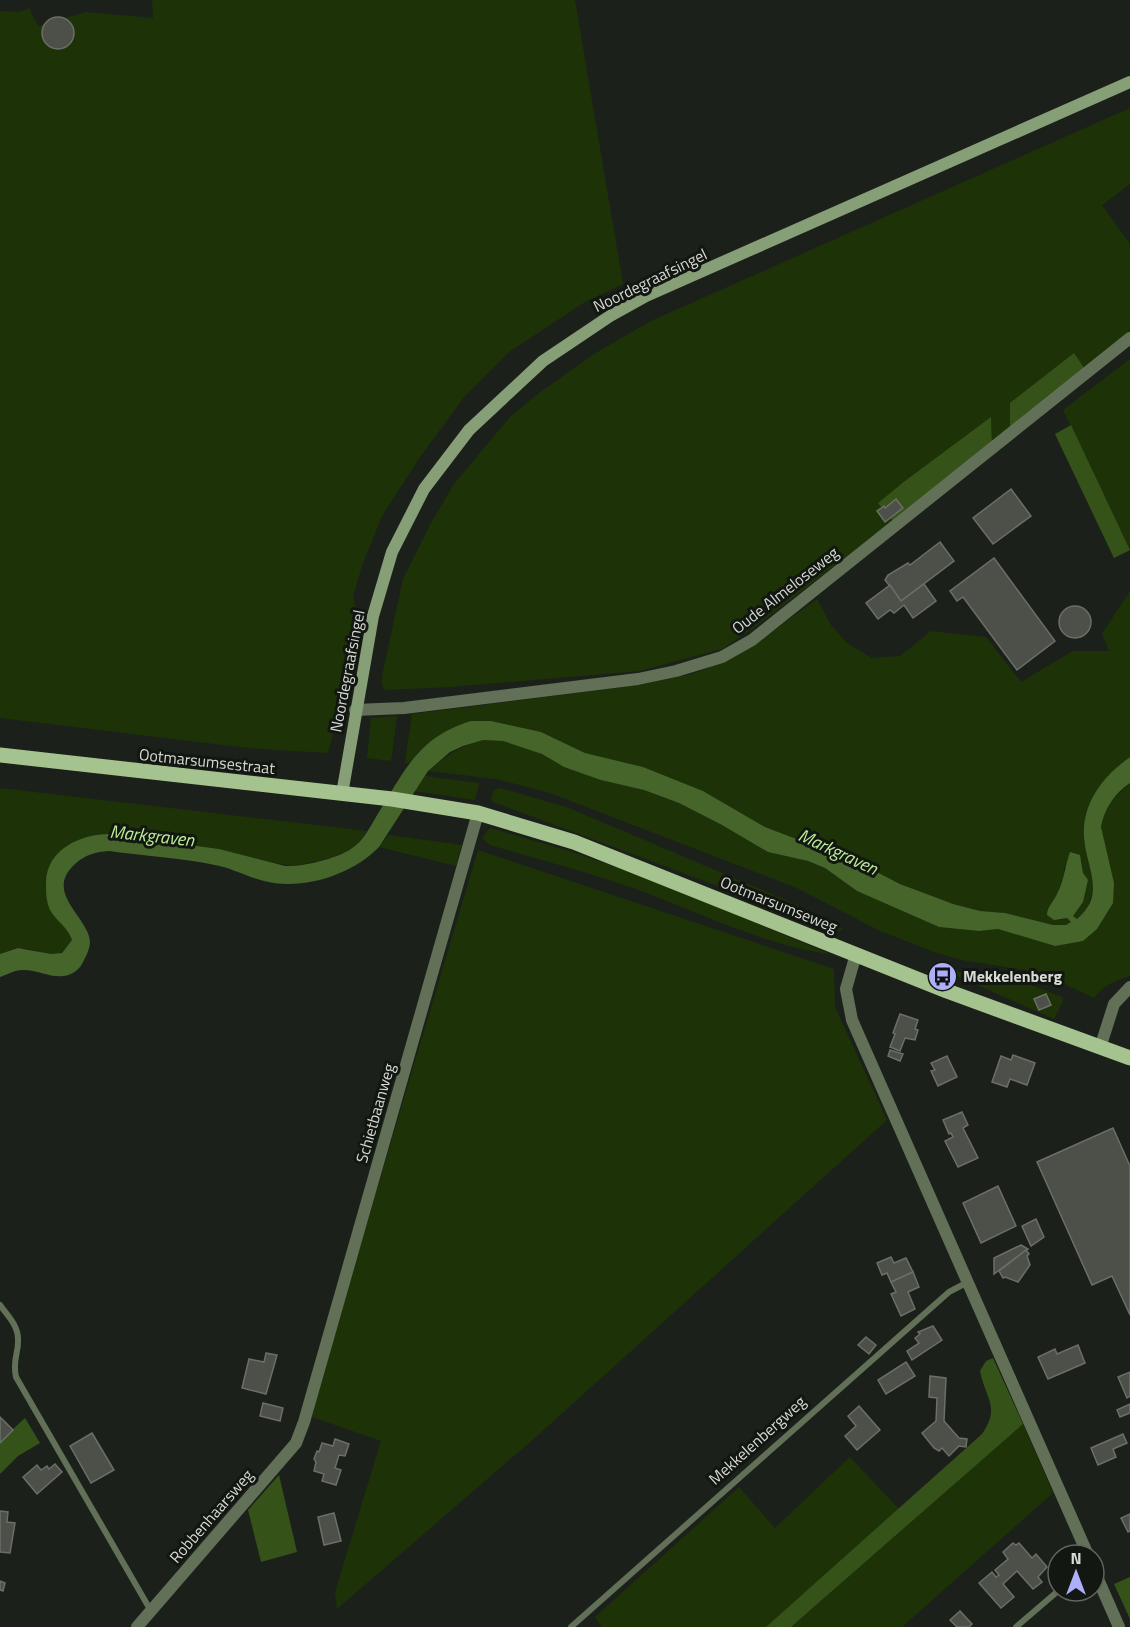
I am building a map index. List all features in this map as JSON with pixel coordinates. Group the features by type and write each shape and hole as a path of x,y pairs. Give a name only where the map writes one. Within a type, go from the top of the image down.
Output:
{"main road":[{"name":"Noordegraafsingel","path":"342,794 373,616 392,552 424,489 469,430 543,361 610,316 646,296 1130,82"},
{"name":"Ootmarsumsestraat","path":"0,755 410,802"},
{"name":"Ootmarsumseweg","path":"410,802 478,813 574,842 947,991 1130,1058"}],"street":[{"name":"Oude Almeloseweg","path":"355,710 404,708 638,679 676,671 722,657 752,640 1130,338"},
{"name":"Schietbaanweg","path":"304,1422 478,813"},
{"path":"856,954 846,989 852,1020 1083,1543"},
{"path":"1100,1048 1114,1004 1130,987"},
{"name":"Robbenhaarsweg","path":"137,1627 296,1443 304,1422"},
{"path":"1106,1597 1119,1627"}],"lane":[{"name":"Mekkelenbergweg","path":"571,1627 940,1299 968,1282"},
{"path":"0,1305 14,1324 18,1339 13,1364 16,1377 151,1611"},
{"path":"1016,1627 1046,1601"}],"shaded area":[{"path":"152,0 575,0 623,284 585,302 509,352 464,397 418,460 382,516 353,596 355,605 328,753 248,748 0,718 0,11 20,12 29,8 38,26 86,12 153,18"},
{"path":"1130,108 1130,184 1102,205 1130,244 1130,340 1087,372 1074,353 1011,403 1010,432 992,446 991,418 893,521 756,626 722,649 639,671 451,687 385,690 382,685 382,676 403,579 431,523 454,484 510,417 539,393 594,354 651,321"},
{"path":"1074,353 1087,372 1010,432 1010,403"},
{"path":"1130,359 1130,550 1063,410"},
{"path":"991,417 992,446 893,521 878,503"},
{"path":"1071,425 1130,550 1114,558 1055,434"},
{"path":"1130,591 1130,757 1119,765 1084,837 1094,887 1087,909 1077,919 1073,916 1083,902 1082,861 1064,868 1056,897 1060,920 1067,918 1071,922 1066,925 1053,925 1005,913 980,911 928,896 862,866 834,850 765,827 703,791 643,767 585,753 541,732 491,721 420,750 409,763 405,763 412,714 639,685 692,674 751,647 817,599 831,625 848,644 872,658 900,656 931,631 986,637 1021,682 1073,651 1109,651 1102,634"},
{"path":"397,716 391,761 367,758 371,718"},
{"path":"471,721 491,721 541,732 585,753 643,767 703,791 765,827 834,850 900,884 953,904 980,911 1005,913 1053,925 1066,925 1071,922 1067,918 1054,920 1047,915 1061,884 1070,852 1080,855 1083,873 1088,880 1083,902 1073,916 1077,919 1086,910 1091,900 1092,880 1084,837 1087,813 1096,791 1120,764 1130,757 1130,783 1111,802 1101,827 1114,883 1113,903 1097,929 1083,941 1055,946 998,929 979,931 939,927 857,891 825,868 808,861 768,852 679,803 644,790 601,780 564,767 542,754 503,741 483,740 450,752 428,771 379,847 355,866 326,878 310,882 279,884 221,866 189,861 109,851 87,856 75,864 66,875 64,885 65,895 83,923 90,942 80,967 69,975 63,976 22,970 0,977 0,954 18,948 51,954 62,953 72,940 68,931 50,910 46,882 52,861 59,852 77,840 110,834 219,849 285,866 331,858 349,850 362,838 397,781 426,745 453,728"},
{"path":"483,740 503,741 542,754 564,767 644,790 679,803 768,852 808,861 825,868 857,891 939,927 979,931 998,929 1055,946 1097,929 1102,819 1110,802 1130,783 1130,976 1110,984 1094,998 1025,970 961,960 937,953 880,931 797,888 550,793 496,779 428,771 453,752"},
{"path":"425,776 479,783 475,800 414,791"},
{"path":"0,788 367,831 355,847 328,859 293,866 263,861 219,849 110,834 56,856 66,927 72,940 67,948 55,954 19,948 0,954"},
{"path":"500,788 569,808 788,901 843,929 838,931 493,802 491,798 494,790"},
{"path":"490,828 569,851 645,877 830,954 754,935 630,887 490,845 482,838"},
{"path":"389,835 462,845 456,866 379,847"},
{"path":"478,850 834,969 835,1007 887,1120 537,1436 337,1609 335,1592 381,1441 312,1417 326,1360"},
{"path":"941,969 1026,983 1062,997 1063,1001 1054,1019"},
{"path":"993,1358 1023,1424 791,1627 766,1627 982,1434 988,1425 991,1409 980,1371 986,1361"},
{"path":"25,1418 40,1443 18,1456 0,1474 0,1441"},
{"path":"1023,1424 1053,1493 902,1627 791,1627"},
{"path":"850,1457 899,1509 766,1627 602,1627 595,1617 739,1487 775,1528"},
{"path":"279,1475 297,1552 261,1562 248,1510"},
{"path":"1130,1577 1130,1619 1114,1584"}],"building":[{"path":"58,17 70,21 74,33 70,45 58,49 46,45 42,33 46,21"},
{"path":"1011,489 1031,516 993,544 973,518"},
{"path":"896,499 903,508 885,522 877,511"},
{"path":"940,542 954,561 901,601 885,580 888,575 908,563 910,565"},
{"path":"994,558 1055,641 1017,670 963,597 957,601 950,591"},
{"path":"924,584 936,601 913,618 904,605 894,613 890,610 878,619 866,603 890,585 901,601"},
{"path":"1075,606 1086,611 1091,622 1086,633 1075,638 1064,633 1059,622 1064,611"},
{"path":"1046,994 1051,1005 1039,1010 1034,999"},
{"path":"900,1014 918,1020 915,1029 918,1030 915,1040 905,1038 900,1051 890,1047"},
{"path":"890,1050 903,1054 900,1061 888,1056"},
{"path":"1013,1055 1035,1063 1027,1085 1010,1079 1007,1087 992,1082 1001,1056 1011,1060"},
{"path":"947,1056 957,1077 938,1086 931,1071 935,1070 931,1063"},
{"path":"962,1112 968,1125 963,1128 978,1158 958,1167 945,1141 953,1137 951,1133 949,1134 943,1120"},
{"path":"1113,1128 1130,1166 1130,1315 1112,1276 1092,1285 1037,1162"},
{"path":"998,1186 1016,1226 981,1243 963,1203"},
{"path":"1036,1219 1044,1237 1031,1246 1022,1226"},
{"path":"1021,1245 1028,1249 994,1274 994,1258"},
{"path":"1026,1250 1029,1254 1027,1256 1030,1265 1018,1282 1003,1278 999,1271"},
{"path":"891,1257 894,1263 906,1258 913,1272 891,1282 887,1273 882,1275 877,1263"},
{"path":"913,1272 919,1287 908,1292 915,1309 901,1316 891,1294 896,1292 891,1282"},
{"path":"933,1326 942,1340 912,1360 907,1351 919,1343 915,1338 920,1334 918,1332"},
{"path":"866,1337 876,1345 869,1354 858,1345"},
{"path":"1078,1345 1085,1363 1048,1379 1038,1357 1055,1349 1057,1354"},
{"path":"266,1353 277,1355 266,1394 242,1388 249,1359 264,1362"},
{"path":"906,1362 915,1376 886,1394 878,1380"},
{"path":"1130,1372 1130,1396 1127,1398 1118,1377"},
{"path":"930,1376 946,1378 944,1421 959,1438 967,1439 966,1447 959,1446 949,1456 942,1448 939,1451 934,1448 922,1433 936,1421 937,1398 929,1397"},
{"path":"263,1403 283,1408 280,1421 260,1416"},
{"path":"1130,1404 1130,1413 1120,1417 1117,1410"},
{"path":"859,1406 880,1430 857,1450 845,1436 856,1426 848,1416"},
{"path":"0,1417 13,1430 0,1443"},
{"path":"92,1433 114,1470 91,1483 70,1446"},
{"path":"1123,1434 1127,1443 1113,1449 1116,1457 1098,1465 1091,1448"},
{"path":"335,1439 349,1444 345,1456 339,1455 335,1468 341,1470 336,1485 322,1481 324,1474 314,1471 316,1462 314,1459 322,1443 333,1446"},
{"path":"55,1464 62,1472 37,1494 23,1477 37,1465 41,1470 47,1466 49,1469"},
{"path":"0,1511 8,1512 7,1522 15,1523 10,1553 0,1552"},
{"path":"334,1513 341,1541 324,1545 318,1517"},
{"path":"1130,1514 1130,1531 1128,1532 1121,1518"},
{"path":"1013,1543 1016,1545 1019,1543 1032,1558 1036,1554 1046,1568 1038,1577 1042,1582 1033,1589 1017,1571 1003,1584 1014,1597 1001,1608 979,1583 992,1572 996,1577 999,1575 995,1570 1008,1559 1003,1552"},
{"path":"0,1581 5,1583 3,1591 0,1590"},
{"path":"960,1611 972,1624 969,1627 957,1627 950,1620"}],"place":[{"name":"Mekkelenberg","path":"942,976"}],"water label":[{"name":"Markgraven","path":"152,836"},
{"name":"Markgraven","path":"838,852"}]}
